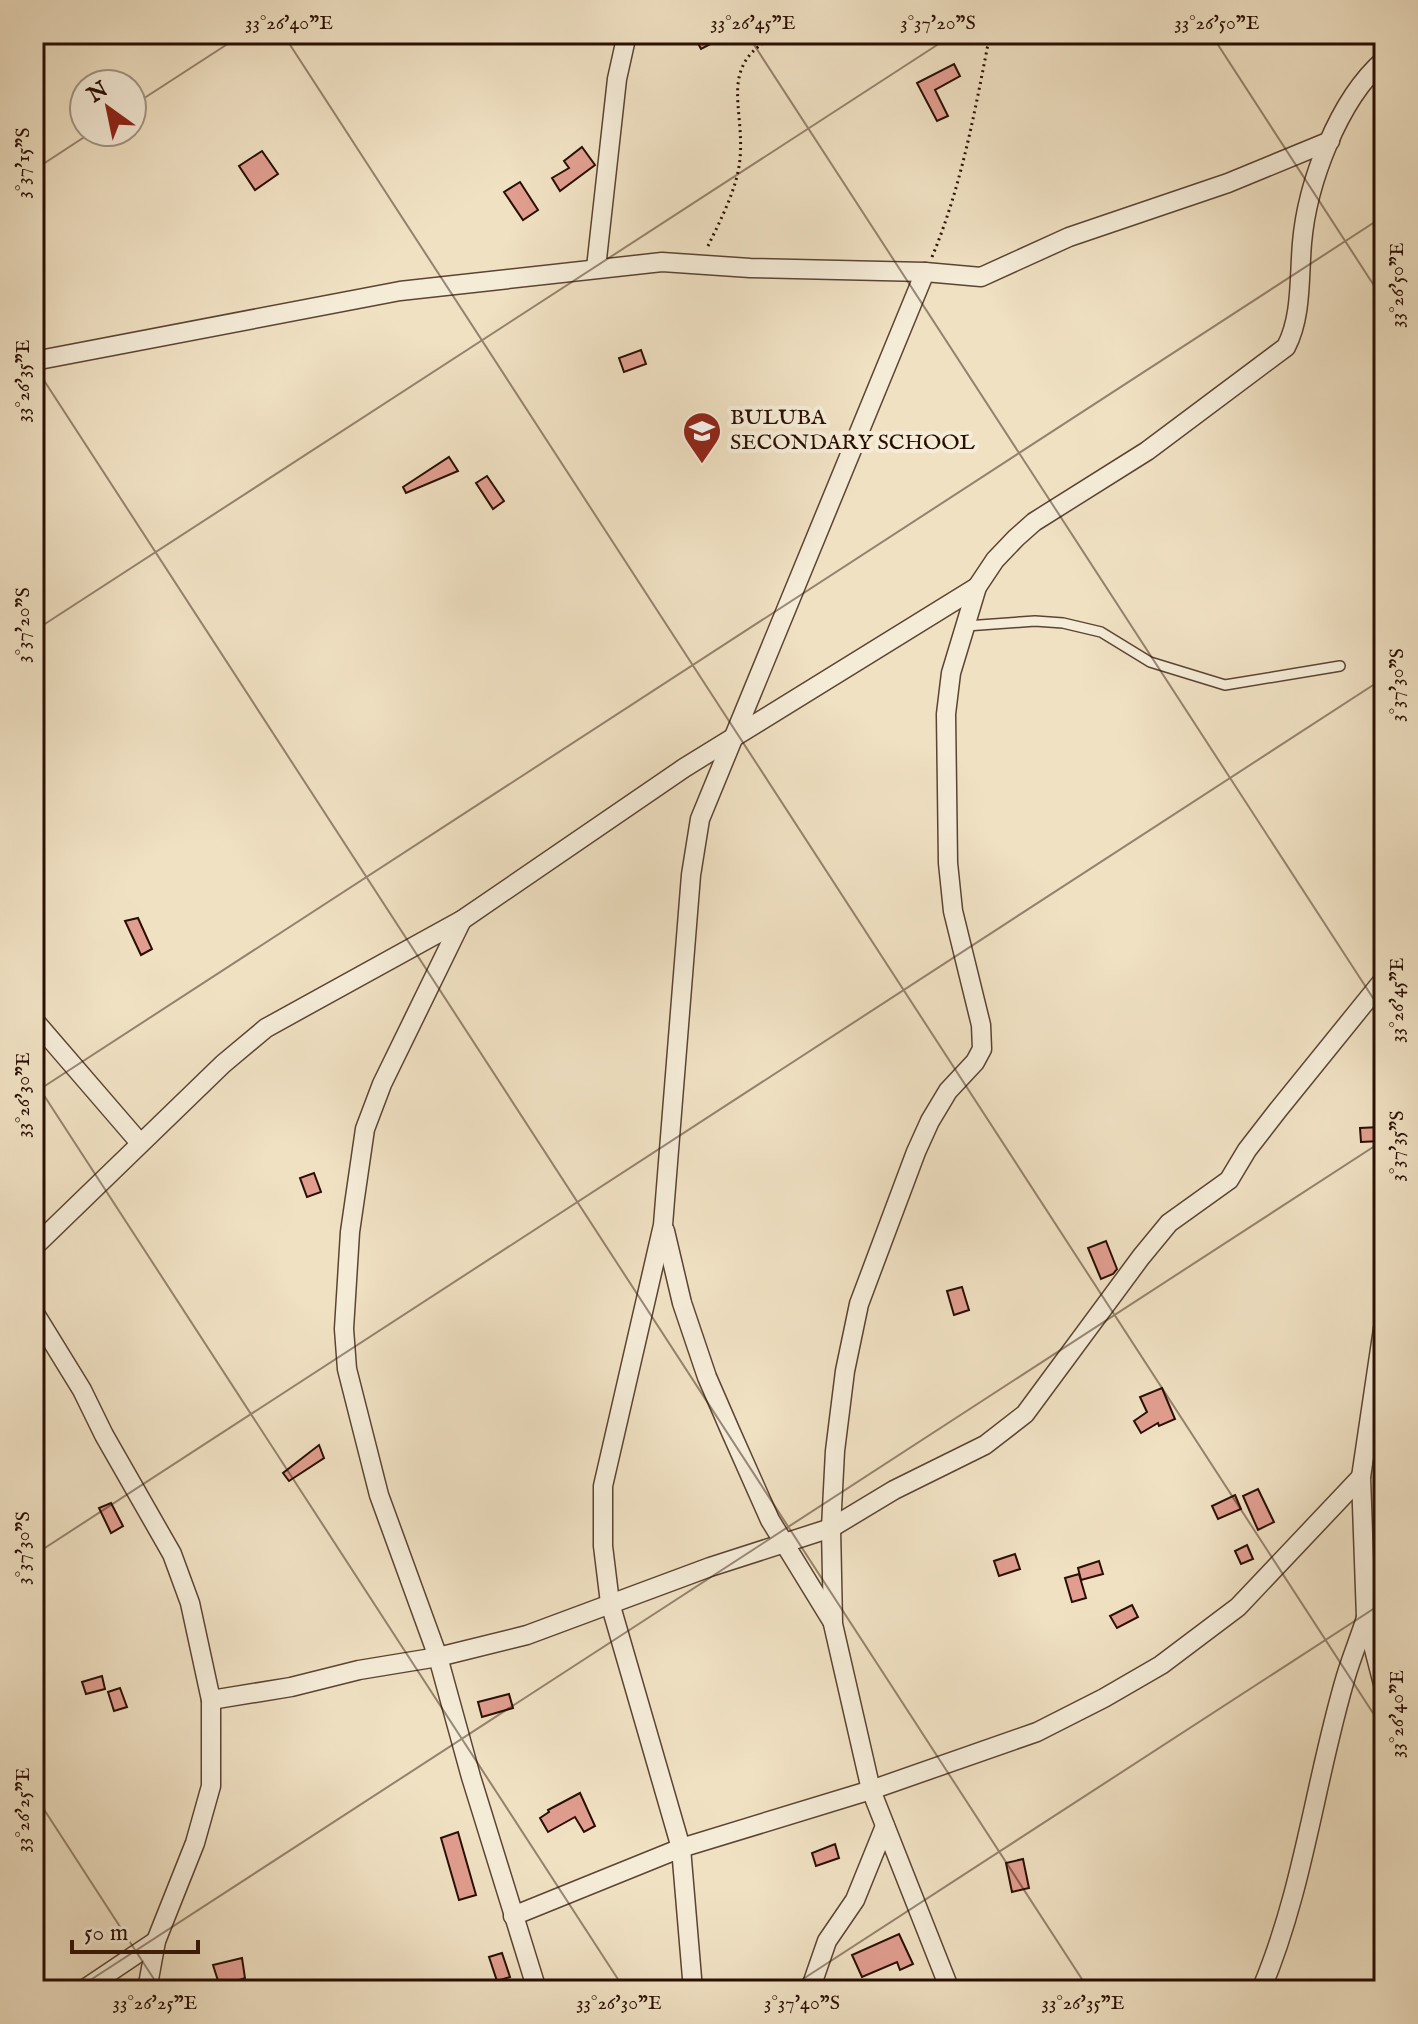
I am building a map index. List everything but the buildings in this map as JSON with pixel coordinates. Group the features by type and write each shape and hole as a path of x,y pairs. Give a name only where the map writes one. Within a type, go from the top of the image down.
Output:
{"street":[{"path":"596,268 617,79 627,34"},
{"path":"950,1990 871,1790 833,1624 831,1528 835,1451 845,1371 859,1304 930,1121 948,1091 975,1062 982,1049 981,1025 953,911 948,863 946,714 951,673 977,587 995,560 1034,522 1147,451 1286,347 1295,323 1311,190 1330,141 1355,92 1384,60"},
{"path":"34,361 400,291 662,262 925,272 971,277 988,275 1069,237 1228,183 1330,141"},
{"path":"693,1990 681,1848 610,1603 603,1546 603,1486 663,1225 678,1020 697,833 710,792 925,272"},
{"path":"34,1247 223,1064 266,1028 462,920 736,735 977,587"},
{"path":"462,920 382,1084 365,1129 344,1292 347,1369 367,1454 402,1565 438,1657 537,1990"},
{"path":"211,1700 438,1657 527,1635 610,1603 831,1528 894,1490 985,1445 1025,1414 1169,1223 1229,1180 1247,1150 1384,979"},
{"path":"34,1020 140,1143"},
{"path":"663,1225 682,1303 707,1377 770,1520 833,1624"},
{"path":"34,1312 82,1390 172,1554 190,1603 211,1700 212,1765 206,1805 195,1843 156,1941 147,1990"},
{"path":"1384,1322 1361,1477 1366,1618 1384,1688"},
{"path":"513,1916 681,1848 871,1790 1037,1732 1161,1665 1238,1607 1361,1477"},
{"path":"1261,1990 1279,1948 1296,1890 1346,1676 1366,1618"},
{"path":"810,1990 827,1941 855,1900 885,1826"},
{"path":"83,1990 156,1941"}],"lane":[{"path":"966,626 1035,621 1063,623 1101,632 1150,662 1225,685 1340,666"}],"path":[{"path":"700,264 737,175 740,156 736,85 742,64 752,51 779,34"},
{"path":"925,272 942,231 971,138 990,34"}],"place":[{"name":"BULUBA SECONDARY SCHOOL","path":"702,465"}]}
